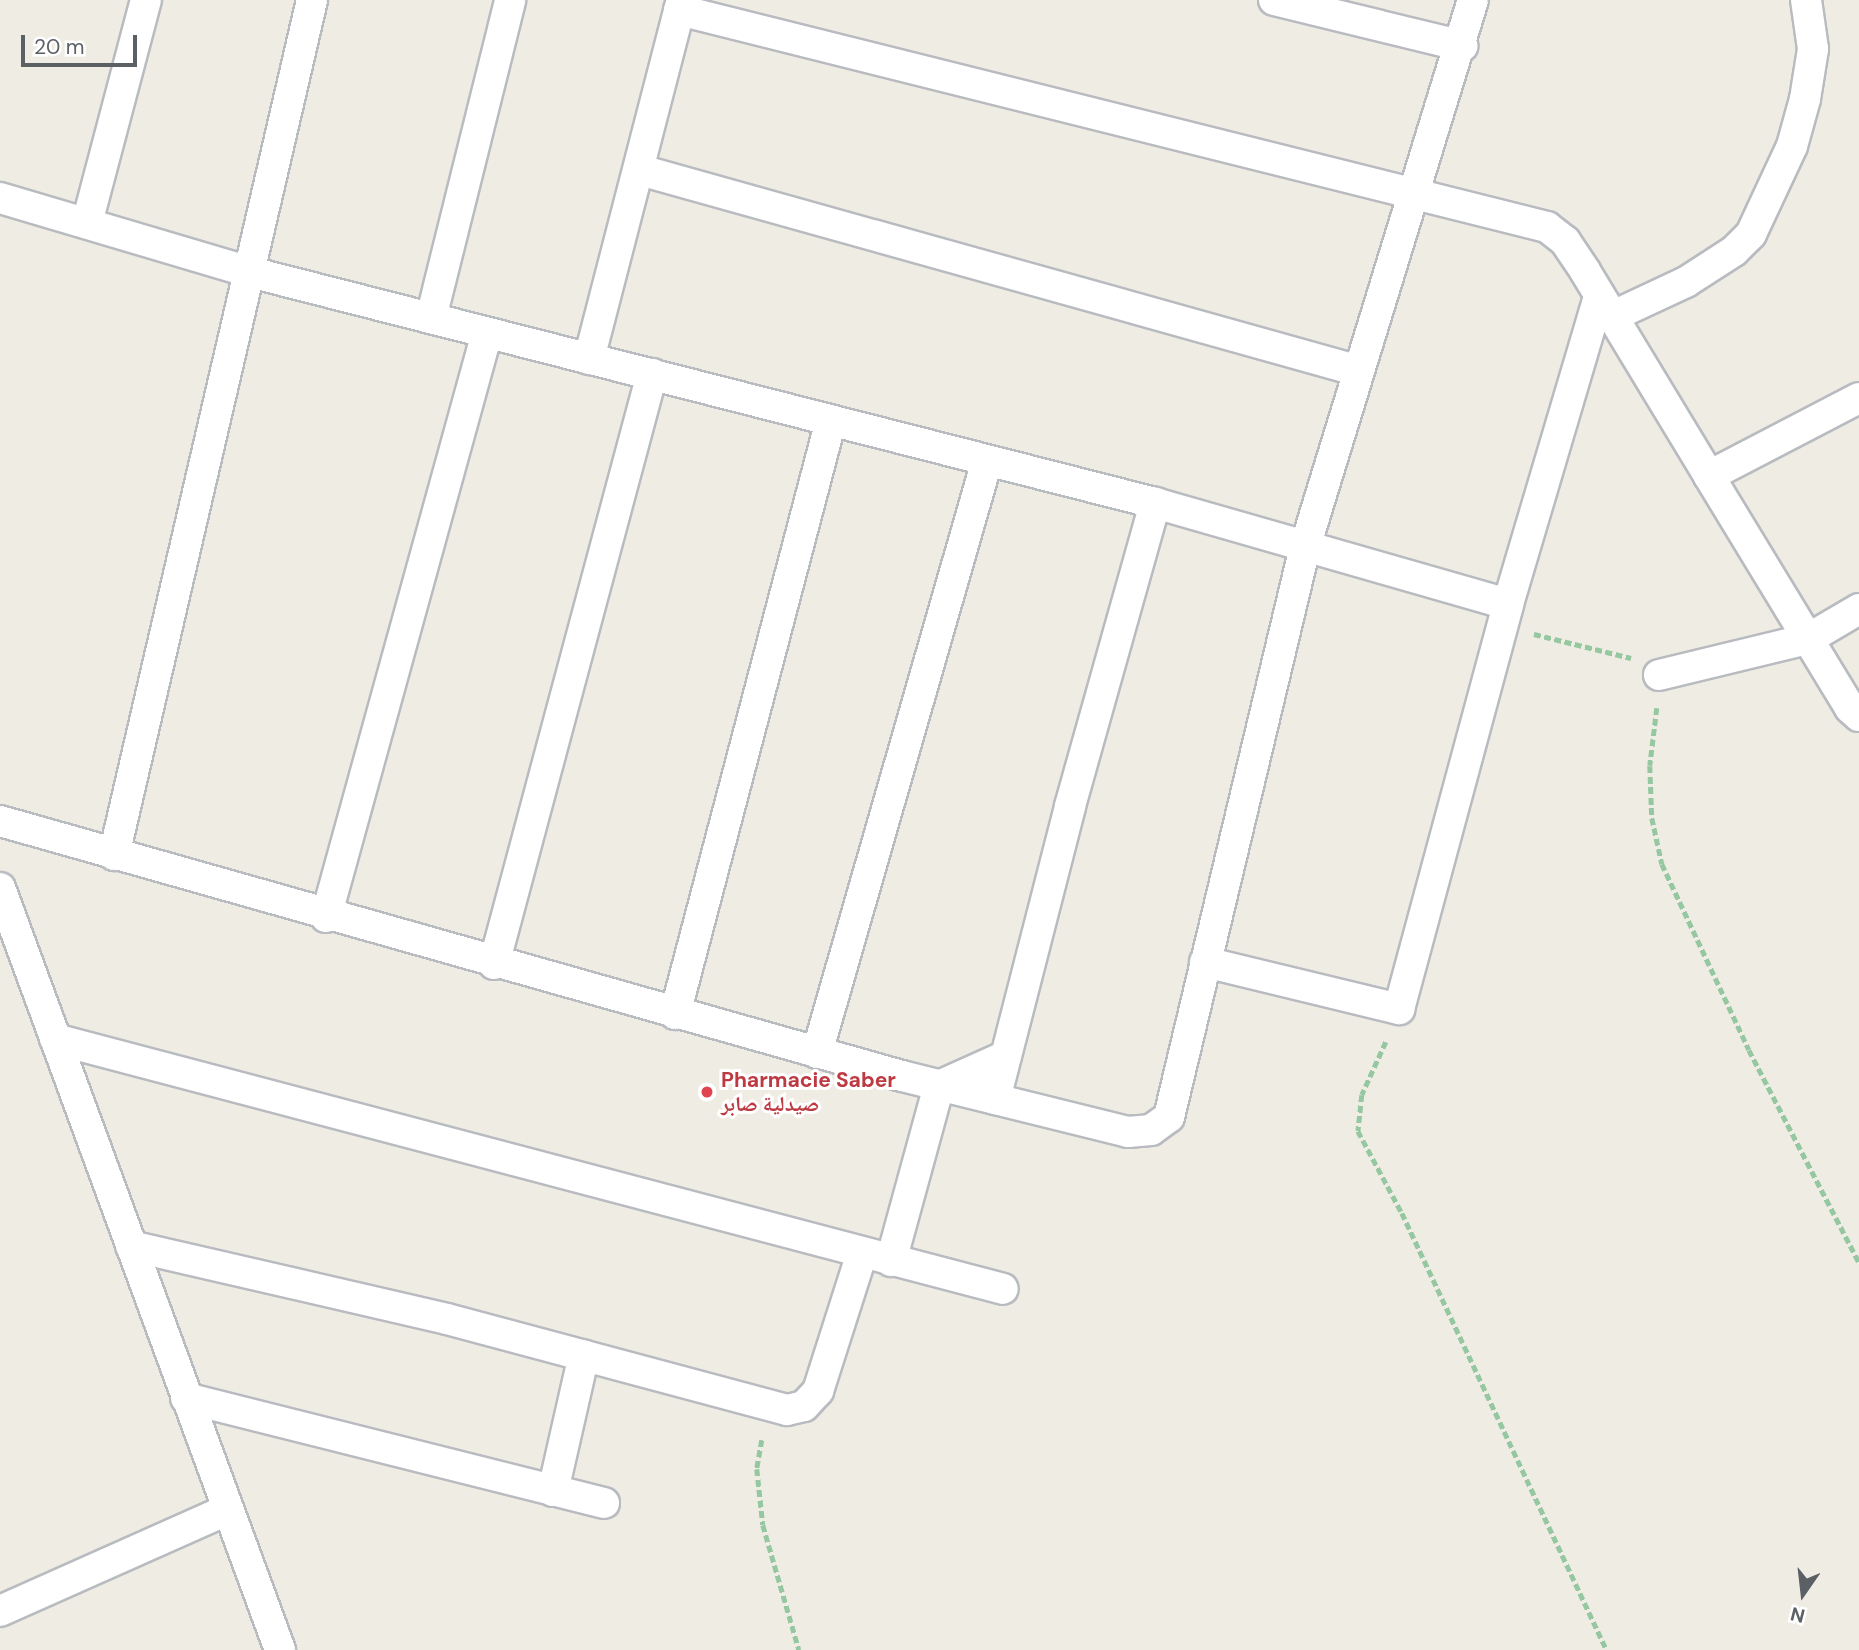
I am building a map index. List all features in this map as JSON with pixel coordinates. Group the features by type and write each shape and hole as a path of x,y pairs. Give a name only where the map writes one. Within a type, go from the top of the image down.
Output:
{"street":[{"path":"87,223 146,0"},
{"path":"114,855 312,0"},
{"path":"431,318 510,0"},
{"path":"1274,0 1462,46"},
{"path":"0,821 326,917 939,1086 1128,1132 1151,1130 1170,1117 1306,547 1356,370 1462,46 1474,0"},
{"path":"1605,306 1686,282 1734,251 1751,234 1792,146 1805,99 1813,49 1806,0"},
{"path":"589,359 681,5 1556,232 1605,306 1808,639 1859,716"},
{"path":"640,170 1356,370"},
{"path":"0,198 250,271 1155,503 1306,547 1505,615"},
{"path":"1205,962 1399,1009 1505,615 1605,306"},
{"path":"326,917 487,332"},
{"path":"494,964 652,374"},
{"path":"1709,476 1859,398"},
{"path":"675,1014 831,420"},
{"path":"817,1053 987,461"},
{"path":"995,1100 1155,503"},
{"path":"1659,675 1808,639 1859,609"},
{"path":"0,887 280,1650"},
{"path":"55,1039 1003,1289"},
{"path":"939,1086 1006,1056"},
{"path":"891,1261 939,1086"},
{"path":"131,1247 584,1355 787,1410 804,1406 818,1391 862,1253"},
{"path":"552,1491 584,1355"},
{"path":"186,1398 604,1503"},
{"path":"0,1611 227,1510"}],"path":[{"path":"1505,615 1652,664 1659,675 1650,766 1652,817 1662,864 1749,1050 1859,1262"},
{"path":"1399,1009 1362,1095 1358,1131 1402,1213 1608,1650"},
{"path":"767,1404 757,1469 763,1525 799,1650"}],"place":[{"name":"Pharmacie Saber صيدلية صابر","path":"707,1092"}]}
